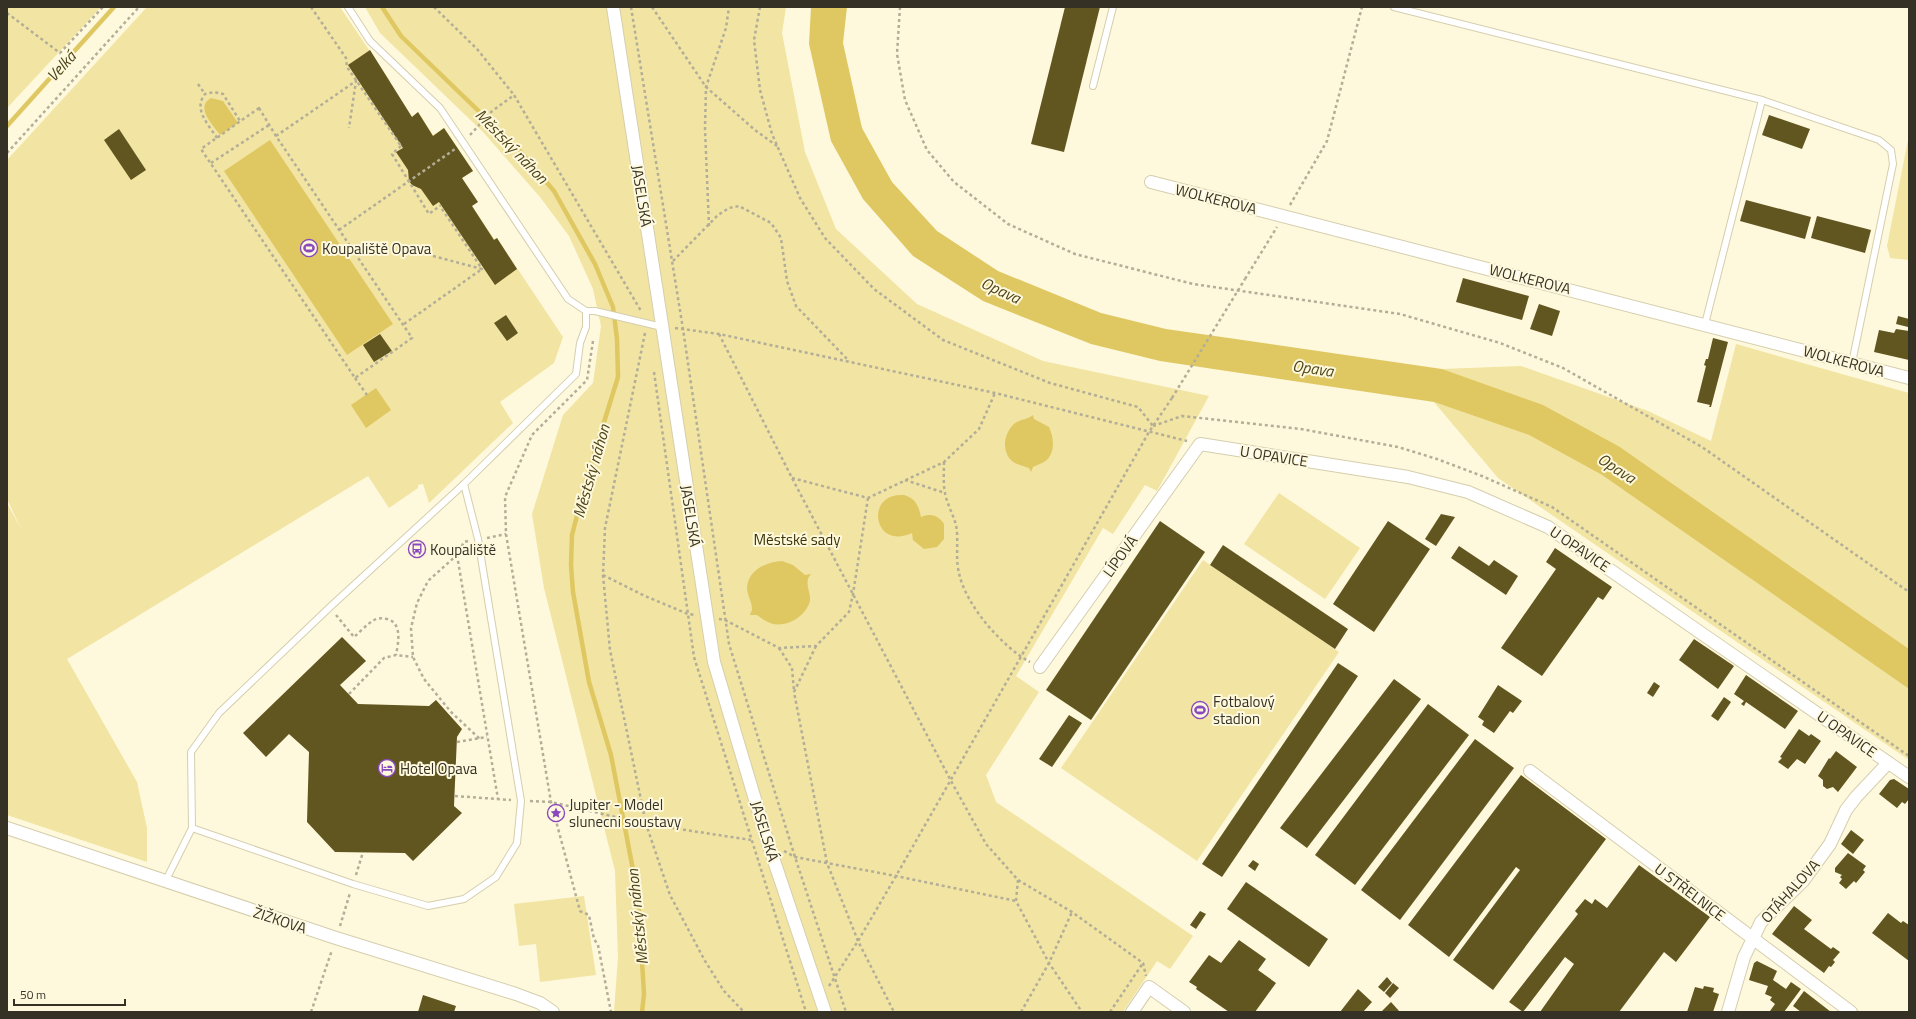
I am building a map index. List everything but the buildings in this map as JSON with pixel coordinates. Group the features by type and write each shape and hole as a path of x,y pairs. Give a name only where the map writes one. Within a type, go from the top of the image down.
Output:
{"street":[{"name":"JASELSKÁ","path":"613,7 714,662 768,843 825,1012"},
{"name":"WOLKEROVA","path":"1150,182 1705,324 1909,378"},
{"name":"LÍPOVÁ","path":"1040,668 1200,444"},
{"name":"U OPAVICE","path":"1200,444 1408,477 1468,492 1548,527 1909,777"},
{"name":"OTÁHALOVA","path":"1728,1012 1751,939 1766,915 1788,897 1804,881 1830,844 1846,810 1856,797 1888,763"},
{"name":"U STŘELNICE","path":"1530,771 1751,939 1851,1012"},
{"name":"ŽIŽKOVA","path":"7,828 336,938 516,994 540,1003 553,1012"},
{"path":"1132,1012 1149,987 1184,1012"}],"lane":[{"path":"348,7 370,41 440,108 568,299 586,311 603,313 662,327"},
{"path":"1093,86 1113,7"},
{"path":"1394,7 1762,100 1879,140 1891,150 1893,164 1852,363"},
{"path":"1705,324 1762,100"},
{"path":"165,882 192,828 191,752 219,712 330,607 464,484 576,374 580,343 586,327 586,311"},
{"path":"192,828 353,884 428,906 464,899 496,877 517,843 521,801 478,539 464,484"}],"path":[{"path":"7,13 60,53 103,7"},
{"path":"7,152 139,7"},
{"path":"311,7 346,58 347,67 356,81 401,146 392,154 408,182 429,214 441,205 482,269"},
{"path":"434,7 477,49 514,95 648,323 605,528 603,575 610,650 646,824 670,895 705,961 724,991 744,1012"},
{"path":"631,7 684,329 729,644 795,857 846,1012"},
{"path":"652,7 706,87 755,130 777,147"},
{"path":"709,226 705,129 706,87 726,28 730,7"},
{"path":"760,7 754,40 762,98 772,134 800,198 825,238 874,289 943,340 1050,383 1138,407 1153,426"},
{"path":"900,7 897,54 904,100 927,150 954,182 1008,224 1075,254 1193,284 1400,314 1500,343 1563,368 1702,447 1909,592"},
{"path":"835,978 896,876 1149,432 1172,398 1328,141 1362,7"},
{"path":"348,128 356,81"},
{"path":"276,136 356,81"},
{"path":"198,84 205,94"},
{"path":"217,138 200,112 200,100 205,94 214,92 223,94 240,121"},
{"path":"339,230 464,142 491,112 514,95"},
{"path":"355,378 412,338 276,136 259,108 201,149 211,163 355,378 366,394"},
{"path":"211,163 269,125"},
{"path":"672,261 709,226 718,215 729,208 739,206 771,223 781,238 788,281 796,306 812,324 841,351 849,362"},
{"path":"433,256 482,269"},
{"path":"404,324 482,269"},
{"path":"662,327 719,334 995,393 1200,444"},
{"path":"719,334 792,478 950,781 986,844 1018,880 1072,912 1143,963 1149,987"},
{"path":"593,340 587,380 532,435 505,497 506,534 551,802 580,911 589,916 594,939 598,945 611,1012"},
{"path":"792,478 868,498 944,462 979,429 995,393"},
{"path":"1153,426 1182,416 1301,429 1382,444 1437,459 1482,476 1552,508 1566,517 1909,756"},
{"path":"944,462 945,493 956,526 956,551 963,588 971,604 981,618 1021,657 1040,668"},
{"path":"905,480 945,493"},
{"path":"794,692 816,646 848,612 853,594 868,498"},
{"path":"480,740 451,712 424,679 413,657 411,628 417,603 428,581 457,555 464,542 506,534"},
{"path":"457,555 498,799"},
{"path":"603,575 645,596 688,614 725,620 779,648 792,668 794,692 827,863 858,941 894,1012"},
{"path":"330,607 354,637 374,620 381,618 390,620 396,627 399,636 396,655"},
{"path":"779,648 816,646"},
{"path":"349,694 384,658 396,655 413,657"},
{"path":"456,742 480,740 487,737"},
{"path":"455,796 551,802 600,812 646,824 768,843 795,857 896,876 1016,902"},
{"path":"311,1012 363,852"},
{"path":"1018,880 1016,902 1048,963 1082,1012"},
{"path":"1021,1012 1048,963 1072,912"},
{"path":"1110,1012 1143,963"}],"green space":[{"path":"7,7 101,7 7,108"},
{"path":"147,7 340,7 390,81 389,82 411,117 418,112 433,135 444,128 473,171 462,178 472,206 494,239 497,238 563,337 554,363 500,402 513,423 429,503 423,484 418,485 418,488 389,508 368,476 67,659 137,782 147,828 147,862 7,815 7,503 21,529 7,499 7,160"},
{"name":"Městské sady","path":"365,7 786,7 782,33 805,152 836,229 917,304 1043,361 1209,396 1157,491 1145,485 1113,534 1103,528 1016,676 1039,692 986,775 996,802 1193,936 1170,969 1157,961 1123,1012 614,1012 618,957 615,871 544,588 532,514 563,415 593,383 601,326 593,289 569,236 540,197 484,133 380,33"},
{"path":"1909,135 1909,260 1890,258 1887,246"},
{"path":"1736,344 1909,393 1909,649 1620,447 1442,369 1521,366 1648,411 1711,441"},
{"path":"1434,402 1529,435 1602,475 1909,689 1909,760 1498,478"},
{"path":"1279,493 1360,548 1325,599 1244,544"},
{"name":"Fotbalový stadion","path":"1203,560 1339,652 1197,861 1061,768"},
{"path":"584,896 596,975 540,982 536,944 519,946 514,904"}],"water":[{"name":"Opava","path":"811,7 847,7 843,43 862,128 892,182 937,231 998,271 1101,313 1166,329 1442,369 1543,405 1620,447 1909,649 1909,689 1602,475 1529,435 1434,402 1160,361 1091,344 983,301 913,256 863,199 831,141 809,44"},
{"path":"211,98 223,101 238,123 220,135 206,116 206,102"},
{"name":"Koupaliště Opava","path":"270,140 393,324 347,355 224,171"},
{"path":"376,388 391,410 366,428 351,405"},
{"path":"1033,415 1034,419 1049,427 1053,446 1051,455 1048,459 1033,467 1031,472 1029,468 1012,461 1006,452 1005,442 1008,432 1014,424"},
{"path":"904,495 914,500 921,517 931,515 937,517 944,524 944,539 937,547 924,549 913,540 912,533 899,536 889,534 882,528 878,520 879,510 883,502 891,497"},
{"path":"782,561 793,565 805,575 811,574 808,578 810,601 805,611 796,619 785,624 773,624 757,615 750,615 752,606 747,587 751,575 755,571 770,563"}],"waterway":[{"name":"Velká","path":"7,126 114,7"},
{"name":"Městský náhon","path":"382,7 401,36 520,151 554,191 595,264 613,307 617,339 618,377 587,477 572,535 571,565 573,592 589,682 611,755 638,896 644,994 642,1012"}],"place":[{"name":"Koupaliště Opava","path":"309,248"},
{"name":"Koupaliště","path":"417,549"},
{"name":"Fotbalový stadion","path":"1200,710"},
{"name":"Hotel Opava","path":"387,768"},
{"name":"Jupiter - Model slunecni soustavy","path":"556,813"}]}
